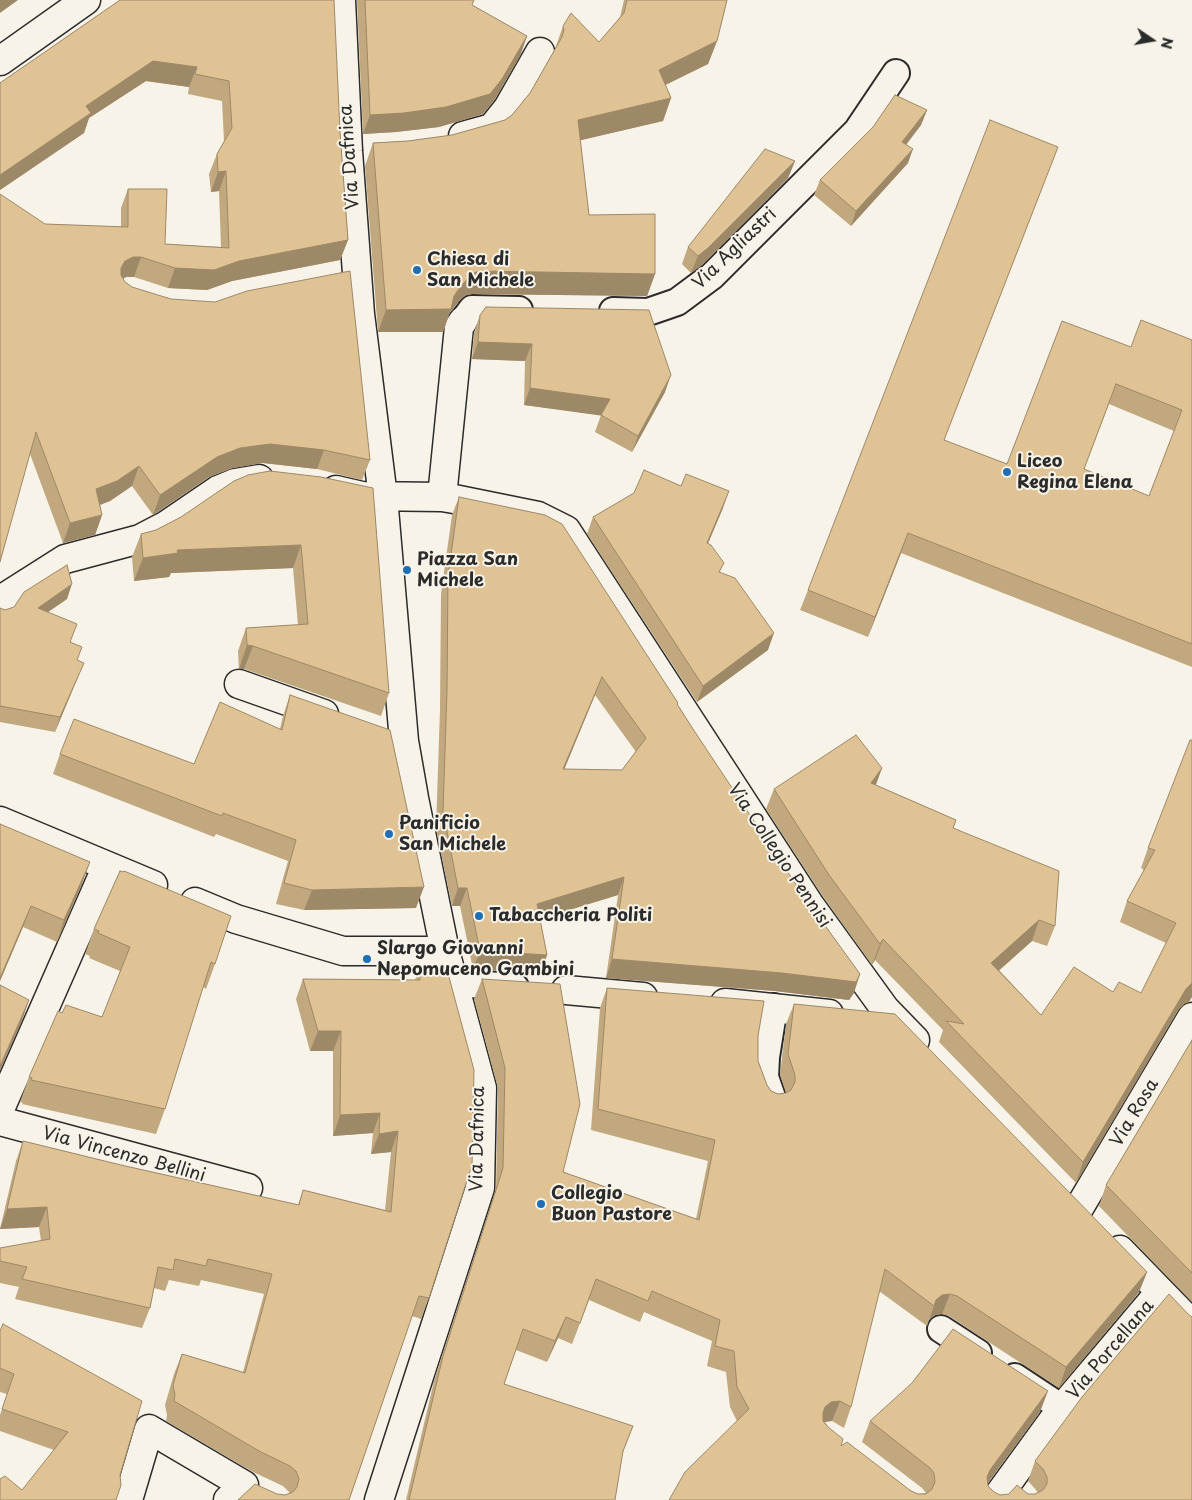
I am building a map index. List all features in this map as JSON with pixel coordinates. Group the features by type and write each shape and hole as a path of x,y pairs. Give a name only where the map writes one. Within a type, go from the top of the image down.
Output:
{"street":[{"path":"0,61 86,0"},
{"name":"Via Dafnica","path":"341,0 360,150 358,272 372,497 404,741 414,798 445,951 482,1088 480,1188 379,1500"},
{"path":"442,142 492,128 508,108 540,52"},
{"name":"Via Agliastri","path":"589,311 648,312 677,302 712,276 857,131 896,73"},
{"path":"330,278 358,272"},
{"path":"448,498 459,327 472,309 541,310"},
{"path":"0,609 7,596 64,560 140,539 165,526 218,490 235,483 261,479 279,481"},
{"name":"Via Collegio Pennisi","path":"316,485 372,497 448,498 538,516 566,530 809,904 867,1013 933,1058"},
{"path":"239,684 349,722"},
{"path":"376,731 404,741"},
{"path":"0,822 236,919 343,950 445,951"},
{"path":"0,1109 107,866"},
{"path":"454,982 665,998"},
{"path":"704,1002 867,1013"},
{"path":"773,1100 765,1077 766,1057 774,1007"},
{"name":"Via Rosa","path":"1079,1208 1192,1017"},
{"name":"Via Vincenzo Bellini","path":"0,1121 248,1188"},
{"path":"1058,1187 1192,1324"},
{"name":"Via Porcellana","path":"1009,1494 1062,1408 1160,1292"},
{"name":"Via Porcellana","path":"941,1329 1062,1408"},
{"path":"128,1500 152,1413 136,1404"},
{"path":"149,1429 247,1494"}],"building":[{"path":"120,0 334,0 340,132 348,240 239,261 214,270 175,268 141,257 133,257 125,261 121,268 121,275 125,282 132,287 171,299 215,302 247,291 350,271 370,460 324,450 270,444 240,448 217,457 160,495 139,466 117,481 96,489 102,515 70,523 36,432 0,562 0,194 45,224 128,227 128,189 167,189 165,244 229,248 226,171 218,172 217,154 232,128 229,81 195,74 197,67 153,61 86,106 91,113 0,175 0,83"},
{"path":"365,0 474,0 472,5 527,36 502,79 490,94 446,107 404,113 370,115"},
{"path":"627,0 727,0 717,41 659,70 671,98 578,120 589,215 655,214 655,274 480,271 469,277 458,290 454,296 451,309 386,310 373,143 408,141 452,135 505,120 512,115 530,93 562,37 563,26 571,13 599,42 624,13"},
{"path":"895,95 927,110 902,142 913,149 856,211 820,180 873,127"},
{"path":"990,120 1058,147 944,440 1007,464 1062,321 1131,347 1141,320 1192,340 1192,644 908,533 875,617 808,590","holes":["1116,384 1182,410 1149,496 1084,469"]},
{"path":"765,149 795,161 698,256 688,247"},
{"path":"486,307 649,310 671,375 638,436 601,415 610,399 530,388 532,344 478,342 480,315"},
{"path":"644,470 681,486 686,474 729,491 707,543 711,545 724,563 719,572 735,578 774,633 703,686 593,517 634,493"},
{"path":"270,471 321,477 373,488 389,693 247,645 246,628 308,624 301,545 177,550 178,553 143,558 141,534 156,530 181,517 234,481 248,475"},
{"path":"459,497 545,515 562,524 693,729 803,895 860,974 856,982 782,973 612,959 624,877 537,904 547,955 480,951 467,888 458,888 443,811 448,576","holes":["602,677 646,738 622,770 563,769"]},
{"path":"67,565 72,584 38,608 77,624 70,642 82,647 77,660 84,663 60,717 0,706 0,608 5,610 14,607 24,592"},
{"path":"290,695 390,730 424,887 312,890 284,883 296,840 223,813 222,816 60,754 74,719 194,764 220,702 282,730"},
{"path":"856,735 882,768 871,783 956,820 953,828 1059,871 1055,926 1039,920 991,963 1041,1015 1074,967 1113,992 1119,982 1141,993 1176,923 1127,901 1155,850 1148,848 1190,740 1192,740 1192,983 1186,989 1083,1162 946,1021 964,1024 883,939 880,944 829,875 774,789"},
{"path":"0,824 90,862 64,920 31,906 0,978"},
{"path":"120,871 124,871 231,916 215,964 211,962 165,1109 31,1080 32,1078 29,1077 58,1011 62,1013 66,1005 102,1017 130,947 98,933 99,931 94,929"},
{"path":"446,966 474,1070 472,1165 429,1298 419,1296 349,1500 238,1500 255,1484 277,1494 285,1495 293,1492 297,1487 299,1479 296,1471 174,1401 173,1385 182,1354 245,1373 272,1274 208,1259 206,1266 175,1259 173,1270 158,1267 150,1308 22,1279 27,1267 0,1261 0,1248 50,1239 47,1207 7,1209 23,1141 299,1205 303,1190 391,1212 398,1131 379,1134 380,1113 340,1115 341,1031 318,1031 303,979 420,980 419,969"},
{"path":"482,979 560,984 580,1104 563,1172 699,1220 715,1140 598,1109 607,988 764,1001 758,1036 758,1061 767,1085 771,1091 778,1094 791,1090 795,1082 795,1075 788,1054 794,1004 895,1014 1147,1272 1066,1367 957,1296 950,1294 942,1295 936,1300 934,1306 885,1269 851,1407 840,1401 831,1402 825,1407 823,1421 843,1439 841,1446 847,1442 911,1491 918,1494 926,1494 932,1489 935,1482 934,1473 870,1421 912,1383 953,1329 1048,1391 990,1470 987,1477 988,1486 1000,1495 1009,1494 1017,1485 1028,1494 1035,1494 1043,1490 1047,1484 1047,1477 1043,1469 1035,1461 1082,1397 1169,1294 1192,1317 1192,1500 669,1500 685,1472 749,1409 737,1387 734,1351 715,1346 720,1320 652,1291 648,1301 596,1279 580,1323 566,1317 555,1341 523,1329 504,1384 633,1426 623,1451 615,1500 409,1500 443,1356 503,1168 505,1068"},
{"path":"0,985 29,1000 0,1066"},
{"path":"1192,1040 1192,1273 1106,1185"},
{"path":"3,1324 142,1401 120,1475 121,1485 116,1500 0,1500 0,1479 5,1476 22,1490 68,1432 2,1409 14,1374 0,1368 0,1331"}],"place":[{"name":"Chiesa di San Michele","path":"417,270"},
{"name":"Liceo Regina Elena","path":"1007,472"},
{"name":"Piazza San Michele","path":"407,570"},
{"name":"Panificio San Michele","path":"389,834"},
{"name":"Tabaccheria Politi","path":"479,916"},
{"name":"Slargo Giovanni Nepomuceno Gambini","path":"367,959"},
{"name":"Collegio Buon Pastore","path":"541,1204"}]}
